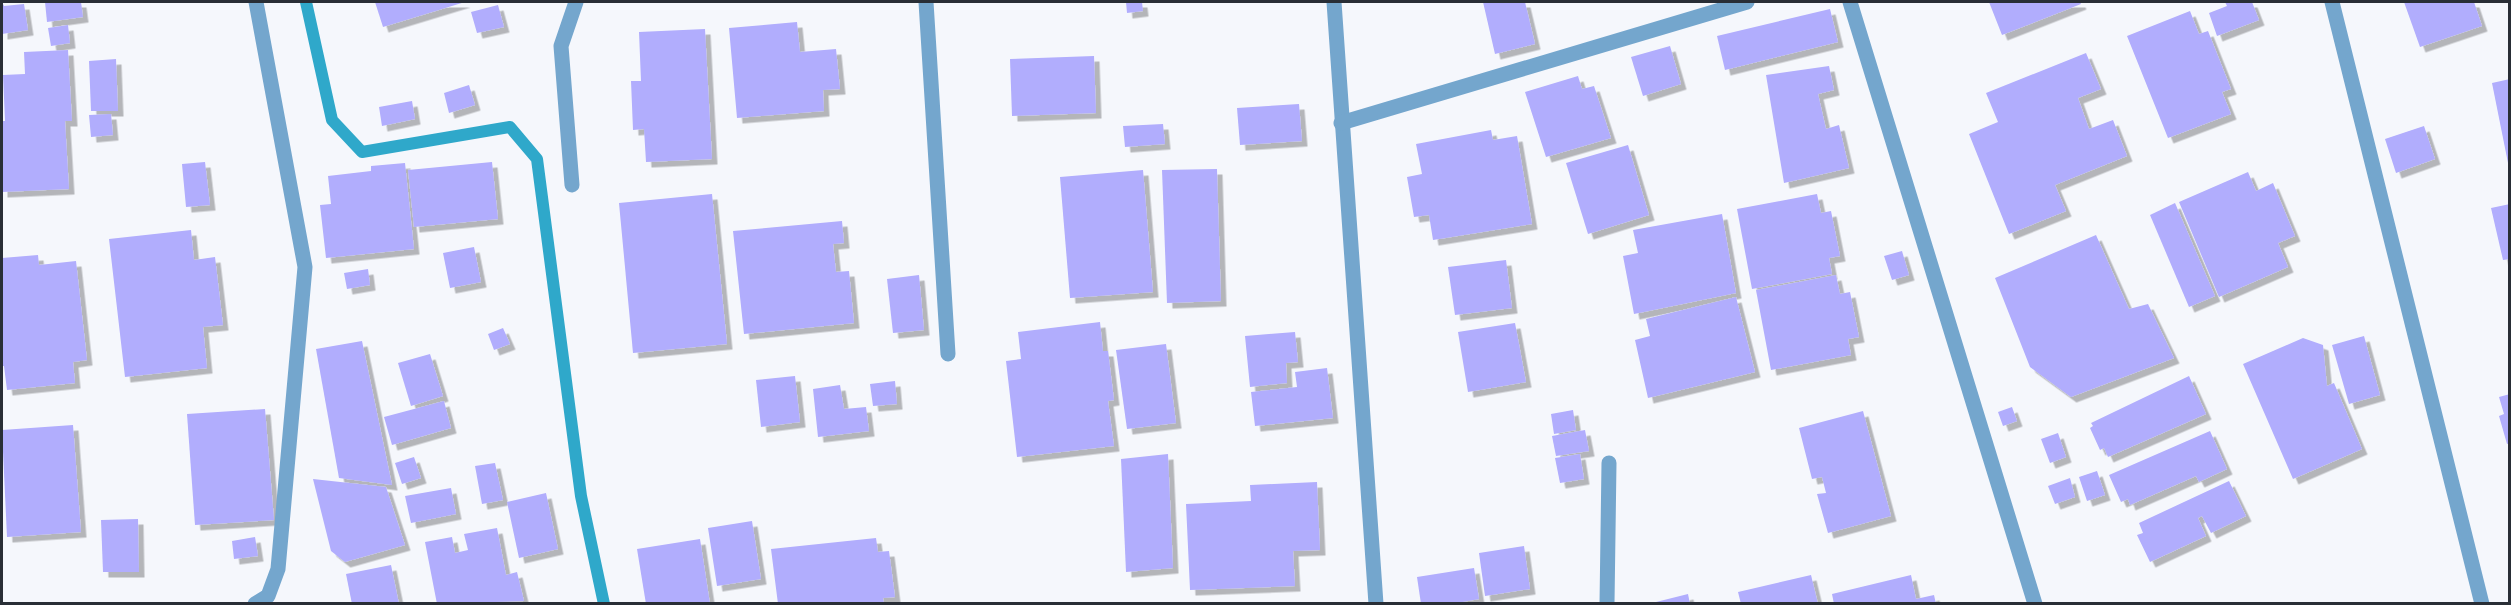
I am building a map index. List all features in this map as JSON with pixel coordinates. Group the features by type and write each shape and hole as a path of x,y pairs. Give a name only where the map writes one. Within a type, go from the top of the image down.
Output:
{"street":[{"path":"255,603 268,596 278,569 305,267 256,2"},
{"path":"572,185 561,46 576,2"},
{"path":"926,2 948,354"},
{"path":"1334,2 1376,603"},
{"path":"1341,123 1747,2"},
{"path":"1850,2 2036,603"},
{"path":"2332,2 2482,603"},
{"path":"1607,603 1609,463"}],"building":[{"path":"2,2 4,6 24,4 28,30 2,34"},
{"path":"45,2 81,2 83,17 47,22"},
{"path":"375,2 465,2 383,27"},
{"path":"1126,2 1142,2 1143,11 1127,13"},
{"path":"1483,2 1525,2 1535,44 1495,54"},
{"path":"1989,2 2080,2 2081,4 2002,35"},
{"path":"2225,2 2252,2 2259,20 2217,36 2209,13 2227,6"},
{"path":"2404,2 2474,2 2482,26 2420,47"},
{"path":"498,5 504,27 477,33 471,12"},
{"path":"1830,9 1838,42 1725,70 1717,36"},
{"path":"2190,11 2199,34 2208,31 2231,89 2222,92 2231,114 2168,138 2127,36"},
{"path":"797,22 800,52 836,49 840,89 823,90 824,111 737,118 729,28"},
{"path":"68,25 70,43 51,46 48,28"},
{"path":"705,29 712,159 646,162 644,129 633,130 631,81 641,81 639,32"},
{"path":"1670,46 1681,84 1643,96 1631,57"},
{"path":"68,50 72,121 65,121 69,189 2,192 2,121 5,121 3,75 25,74 24,52"},
{"path":"2086,53 2101,89 2078,98 2089,129 2113,120 2127,156 2055,185 2066,211 2009,234 1969,134 1998,122 1986,93"},
{"path":"1094,56 1096,113 1012,116 1010,59"},
{"path":"116,59 118,111 91,111 89,61"},
{"path":"1829,66 1834,90 1818,94 1826,129 1839,125 1849,168 1784,183 1766,75"},
{"path":"1578,76 1582,89 1594,86 1611,138 1546,157 1525,92"},
{"path":"2510,79 2510,163 2508,163 2492,83"},
{"path":"469,85 475,105 449,113 444,93"},
{"path":"412,101 415,119 382,126 379,107"},
{"path":"1299,104 1302,141 1240,145 1237,108"},
{"path":"111,114 113,135 91,137 89,115"},
{"path":"1163,124 1165,144 1125,147 1123,126"},
{"path":"2424,126 2435,159 2396,173 2385,139"},
{"path":"1491,130 1493,140 1517,136 1532,224 1433,240 1429,215 1414,217 1407,177 1422,174 1416,144"},
{"path":"1628,145 1649,215 1588,234 1566,163"},
{"path":"205,162 210,205 186,207 182,164"},
{"path":"492,162 498,219 414,227 408,170"},
{"path":"405,163 414,249 326,258 320,205 331,204 328,176 371,171 371,166"},
{"path":"1217,169 1221,301 1167,303 1162,170"},
{"path":"1143,170 1153,292 1070,298 1060,177"},
{"path":"2248,172 2256,191 2273,183 2295,236 2278,243 2288,267 2219,297 2179,202"},
{"path":"712,194 727,344 633,353 619,203"},
{"path":"1817,194 1821,213 1831,211 1840,256 1829,258 1832,274 1752,289 1737,209"},
{"path":"2175,203 2215,296 2189,307 2150,215"},
{"path":"2510,204 2510,259 2503,260 2491,208"},
{"path":"1722,214 1736,293 1634,314 1623,256 1638,253 1633,230"},
{"path":"842,221 844,243 833,244 836,272 849,271 854,323 744,334 733,231"},
{"path":"191,230 194,260 215,257 223,325 203,327 207,368 125,377 109,239"},
{"path":"2096,235 2129,309 2148,304 2174,358 2071,397 2030,367 1995,278"},
{"path":"474,247 481,282 450,288 443,253"},
{"path":"1902,251 1909,275 1892,280 1884,256"},
{"path":"38,255 39,265 76,261 87,360 73,362 75,383 7,390 4,366 2,366 2,258"},
{"path":"1506,260 1512,308 1455,315 1448,267"},
{"path":"368,269 370,285 347,289 344,273"},
{"path":"919,275 924,330 893,333 887,279"},
{"path":"1836,275 1840,294 1850,292 1859,337 1848,339 1851,355 1771,370 1756,290"},
{"path":"1736,297 1755,372 1648,398 1635,340 1650,336 1646,319"},
{"path":"1100,322 1103,351 1108,351 1114,400 1108,401 1114,446 1017,457 1006,361 1021,359 1018,332"},
{"path":"1515,323 1526,382 1468,392 1458,332"},
{"path":"503,328 510,344 494,350 488,334"},
{"path":"1295,332 1298,362 1286,363 1287,383 1250,387 1245,336"},
{"path":"2364,336 2380,395 2349,404 2332,345"},
{"path":"2303,338 2323,345 2327,386 2334,383 2362,449 2293,479 2243,364"},
{"path":"362,341 392,485 339,478 316,349"},
{"path":"1166,344 1176,423 1127,429 1116,350"},
{"path":"430,354 443,396 411,406 398,363"},
{"path":"1327,368 1333,418 1255,426 1251,392 1297,387 1295,372"},
{"path":"795,376 800,422 761,427 756,380"},
{"path":"2189,376 2206,414 2108,457 2104,448 2100,450 2090,428 2093,426 2091,423"},
{"path":"895,381 897,404 873,406 870,384"},
{"path":"840,385 844,409 866,407 869,431 818,437 813,389"},
{"path":"2510,394 2510,443 2507,444 2499,416 2504,414 2499,397"},
{"path":"444,401 451,428 392,445 384,417"},
{"path":"2012,407 2017,421 2003,426 1998,412"},
{"path":"265,409 274,520 195,525 187,414"},
{"path":"1573,410 1576,430 1554,434 1551,414"},
{"path":"1863,411 1891,516 1828,533 1817,494 1826,493 1822,477 1812,479 1799,428"},
{"path":"73,425 81,532 7,537 2,430"},
{"path":"1585,430 1589,451 1556,456 1552,436"},
{"path":"2210,431 2227,469 2199,482 2196,476 2130,505 2128,499 2121,502 2109,475"},
{"path":"2058,433 2066,457 2050,463 2041,439"},
{"path":"1168,454 1173,568 1126,572 1121,459"},
{"path":"1580,454 1584,479 1560,483 1555,458"},
{"path":"414,457 421,478 402,484 395,463"},
{"path":"495,463 503,500 482,504 475,466"},
{"path":"2097,471 2105,495 2087,501 2079,477"},
{"path":"2070,478 2075,497 2055,504 2048,486"},
{"path":"313,479 386,487 405,545 345,562 331,551"},
{"path":"2229,481 2246,516 2211,533 2202,516 2198,518 2206,536 2150,562 2137,535 2143,533 2139,523"},
{"path":"1317,482 1320,550 1293,551 1295,586 1190,590 1186,504 1251,501 1250,485"},
{"path":"451,488 456,514 411,523 405,496"},
{"path":"546,493 558,549 519,558 507,502"},
{"path":"138,519 139,572 103,572 101,520"},
{"path":"752,521 761,579 717,586 708,528"},
{"path":"497,528 506,575 517,572 524,601 437,604 425,542 452,537 455,553 468,550 464,534"},
{"path":"255,537 258,556 234,559 232,541"},
{"path":"876,538 878,552 889,551 895,597 883,598 884,604 778,604 771,549"},
{"path":"700,539 710,604 646,604 637,549"},
{"path":"1524,546 1530,589 1485,596 1479,553"},
{"path":"391,565 399,604 352,604 346,574"},
{"path":"1474,568 1479,599 1451,604 1421,604 1417,577"},
{"path":"1811,575 1818,604 1741,604 1738,592"},
{"path":"1911,575 1916,599 1934,595 1936,604 1834,604 1832,594"},
{"path":"1688,594 1690,604 1652,604 1652,603"}],"waterway":[{"path":"306,2 332,120 362,152 510,127 537,159 581,496 604,604"}]}
